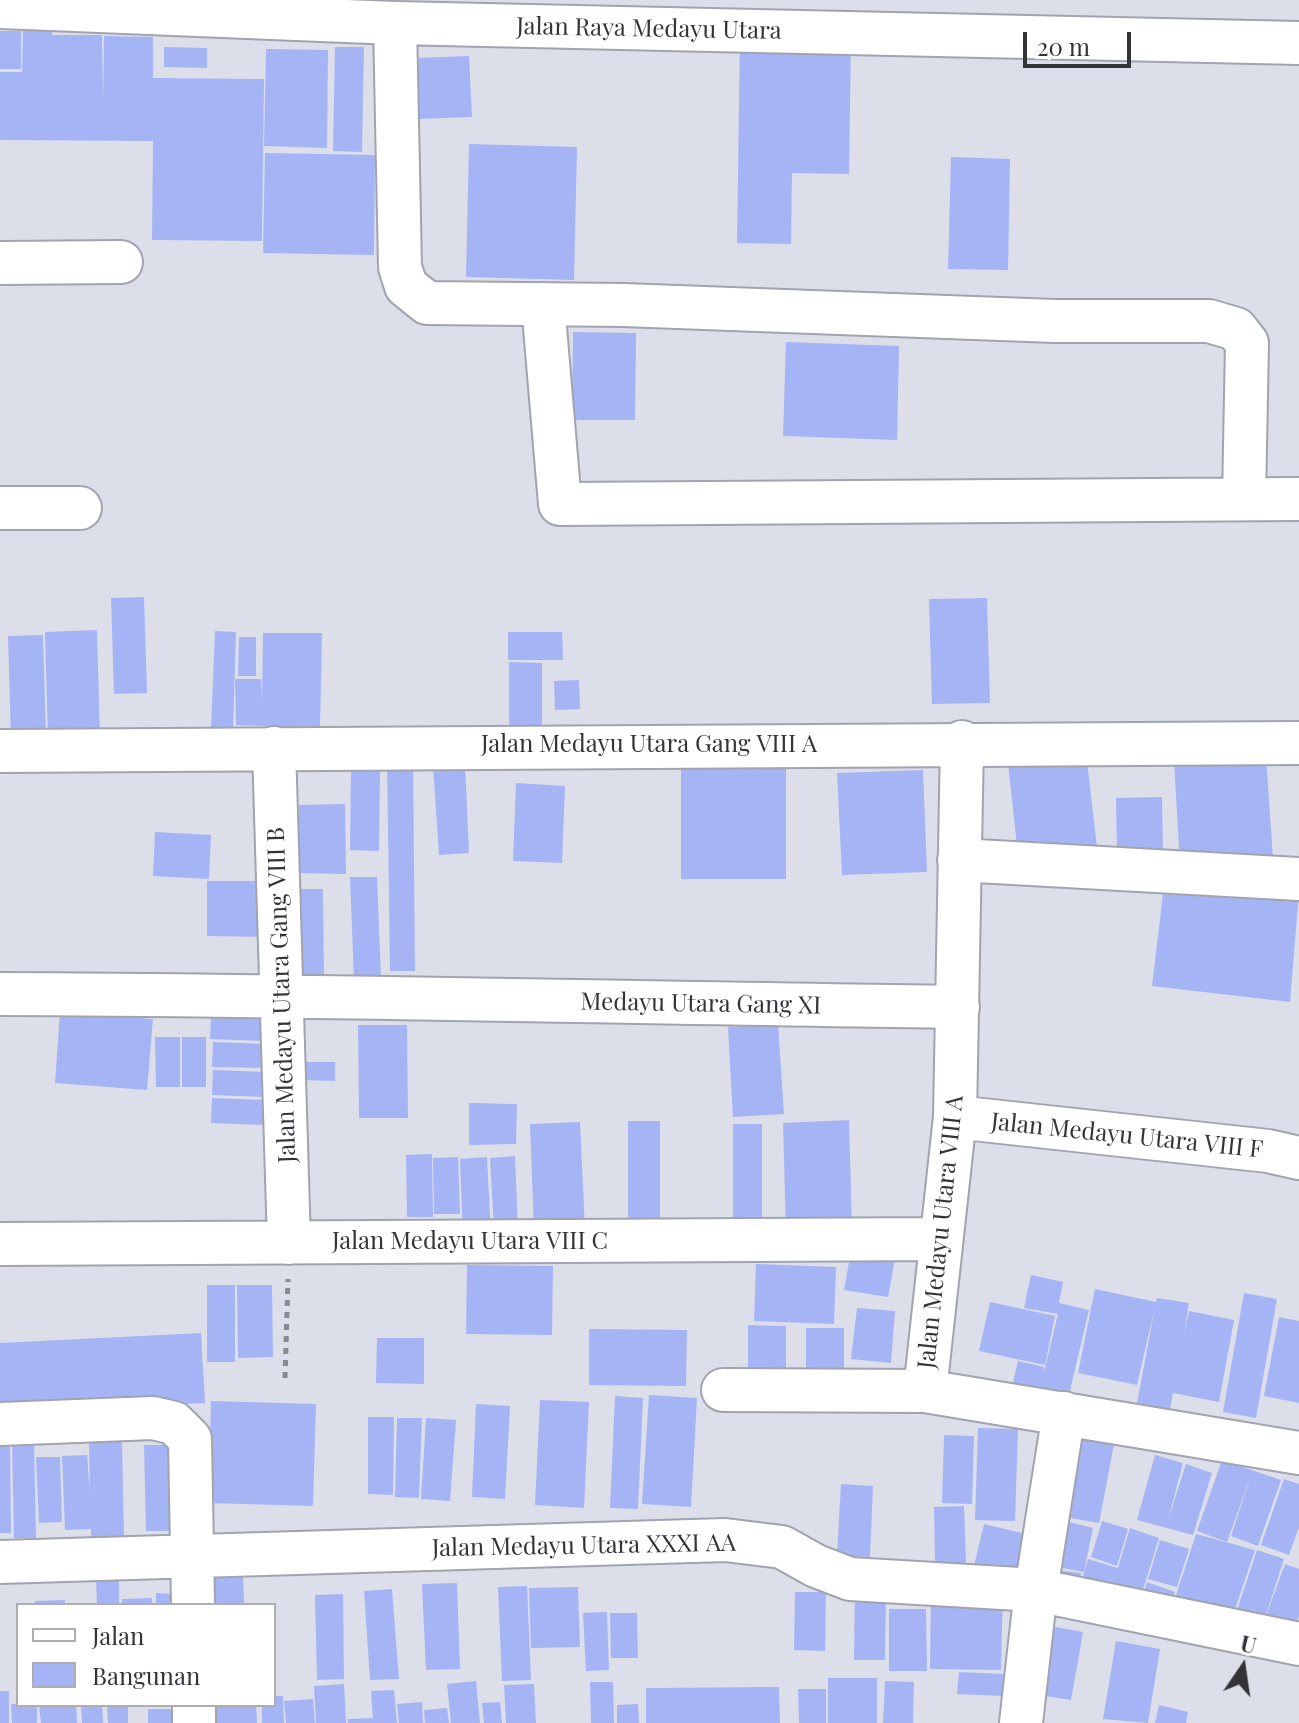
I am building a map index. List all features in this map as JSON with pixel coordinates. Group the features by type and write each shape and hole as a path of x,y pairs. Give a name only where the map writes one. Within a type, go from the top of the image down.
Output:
{"street":[{"name":"Jalan Raya Medayu Utara","path":"0,7 395,23 1299,43"},
{"path":"395,23 400,267 406,286 427,303 1055,321 1209,321 1236,329 1247,343 1244,499"},
{"path":"0,263 121,262"},
{"path":"543,304 560,504 1299,499"},
{"path":"0,508 80,508"},
{"name":"Jalan Medayu Utara Gang VIII A","path":"0,751 962,742 1299,743"},
{"name":"Jalan Medayu Utara VIII A","path":"962,742 955,1117 925,1391 1299,1453"},
{"name":"Jalan Medayu Utara Gang VIII B","path":"274,748 284,995 289,1243"},
{"path":"959,860 1299,879"},
{"name":"Medayu Utara Gang XI","path":"0,994 284,995 444,1001 958,1007"},
{"name":"Jalan Medayu Utara VIII F","path":"955,1117 1268,1151 1299,1158"},
{"name":"Jalan Medayu Utara VIII C","path":"0,1244 940,1239"},
{"path":"723,1390 925,1391"},
{"path":"1021,1723 1036,1590 1064,1413"},
{"path":"0,1424 153,1418 174,1423 190,1439 193,1603"},
{"name":"Jalan Medayu Utara XXXI AA","path":"0,1562 725,1540 782,1547 816,1566 850,1579 1036,1590 1299,1644"}],"path":[{"path":"285,1378 289,1243"}],"building":[{"path":"23,27 52,28 52,35 102,35 103,99 104,36 153,37 153,78 264,79 262,241 152,240 153,141 0,140 0,72 22,72"},
{"path":"0,31 21,31 21,69 0,69"},
{"path":"740,37 851,38 849,174 792,173 791,244 737,243"},
{"path":"164,47 207,48 207,68 164,67"},
{"path":"335,47 364,47 362,152 333,151"},
{"path":"266,49 328,50 327,148 264,146"},
{"path":"469,56 472,117 418,119 415,58"},
{"path":"469,144 577,147 574,280 466,277"},
{"path":"265,153 375,155 374,255 263,253"},
{"path":"951,157 1010,159 1008,270 948,269"},
{"path":"573,332 636,333 635,420 572,420"},
{"path":"786,342 899,346 897,440 783,436"},
{"path":"144,597 147,693 114,694 111,598"},
{"path":"987,598 990,703 932,704 929,599"},
{"path":"97,630 100,738 48,739 45,632"},
{"path":"215,631 236,632 233,729 211,728"},
{"path":"508,632 562,632 563,660 508,660"},
{"path":"263,633 322,633 320,728 236,725 235,679 261,679 262,701"},
{"path":"43,635 46,738 11,739 8,636"},
{"path":"239,637 256,637 256,676 238,676"},
{"path":"509,662 542,663 542,728 509,728"},
{"path":"579,680 580,709 555,710 554,681"},
{"path":"1085,744 1097,847 1018,856 1007,753"},
{"path":"1266,756 1273,859 1180,864 1174,761"},
{"path":"387,757 413,757 415,971 390,971"},
{"path":"465,764 469,853 439,855 433,766"},
{"path":"786,768 786,879 681,879 681,769"},
{"path":"351,770 380,771 379,851 350,850"},
{"path":"923,770 927,872 842,875 837,773"},
{"path":"516,783 565,786 562,863 513,861"},
{"path":"1162,797 1163,854 1117,855 1116,798"},
{"path":"345,804 346,874 299,873 299,805"},
{"path":"155,832 211,835 209,879 153,876"},
{"path":"350,877 377,877 381,979 354,980"},
{"path":"1165,877 1299,892 1290,1002 1152,986"},
{"path":"207,881 267,881 267,937 207,936"},
{"path":"295,889 323,889 324,978 297,979"},
{"path":"60,1012 153,1019 147,1090 55,1083"},
{"path":"211,1014 265,1017 264,1041 210,1039"},
{"path":"778,1024 784,1114 733,1117 728,1027"},
{"path":"358,1025 407,1025 408,1118 359,1118"},
{"path":"155,1037 180,1037 180,1087 156,1087"},
{"path":"182,1037 206,1037 206,1087 182,1087"},
{"path":"213,1042 267,1044 266,1068 212,1067"},
{"path":"300,1062 335,1062 335,1081 300,1080"},
{"path":"213,1070 266,1072 265,1097 212,1095"},
{"path":"212,1098 265,1100 265,1125 211,1123"},
{"path":"469,1103 517,1104 516,1144 469,1145"},
{"path":"849,1120 852,1229 786,1232 783,1123"},
{"path":"628,1121 660,1121 660,1228 628,1228"},
{"path":"580,1122 585,1230 534,1232 530,1124"},
{"path":"733,1124 762,1124 762,1221 733,1221"},
{"path":"432,1154 433,1217 407,1217 406,1155"},
{"path":"515,1156 518,1229 494,1231 490,1158"},
{"path":"458,1157 460,1214 434,1214 433,1158"},
{"path":"487,1157 491,1235 463,1236 460,1159"},
{"path":"853,1240 897,1248 888,1297 844,1290"},
{"path":"756,1264 836,1267 834,1324 754,1321"},
{"path":"467,1265 553,1266 552,1335 466,1334"},
{"path":"1031,1275 1063,1282 1059,1303 1089,1310 1068,1399 1012,1386 1018,1361 1044,1367 1044,1372 1058,1314 1024,1308"},
{"path":"207,1285 235,1285 235,1362 207,1362"},
{"path":"237,1285 272,1285 273,1357 238,1358"},
{"path":"1095,1289 1156,1302 1157,1298 1189,1303 1184,1333 1189,1311 1234,1320 1219,1402 1173,1393 1170,1409 1137,1403 1155,1307 1137,1385 1078,1373"},
{"path":"1244,1293 1277,1299 1256,1418 1223,1412"},
{"path":"990,1302 1055,1316 1045,1365 979,1351"},
{"path":"857,1308 895,1311 891,1363 851,1359"},
{"path":"1279,1317 1299,1321 1299,1403 1264,1396"},
{"path":"748,1325 786,1326 786,1376 748,1376"},
{"path":"806,1328 844,1328 844,1374 806,1374"},
{"path":"589,1329 687,1330 686,1386 589,1385"},
{"path":"201,1333 205,1403 0,1413 0,1343"},
{"path":"377,1338 424,1338 424,1384 376,1383"},
{"path":"649,1395 697,1398 691,1507 642,1504"},
{"path":"615,1396 643,1398 638,1509 610,1508"},
{"path":"540,1400 589,1402 584,1508 535,1505"},
{"path":"211,1401 316,1404 313,1506 208,1503"},
{"path":"476,1404 510,1406 505,1499 472,1497"},
{"path":"368,1417 394,1417 393,1495 368,1494"},
{"path":"397,1418 422,1418 419,1498 395,1497"},
{"path":"426,1418 456,1420 450,1501 421,1499"},
{"path":"978,1428 1018,1429 1015,1521 975,1520"},
{"path":"1077,1431 1115,1439 1099,1523 1060,1516"},
{"path":"944,1435 974,1436 972,1504 942,1503"},
{"path":"34,1440 36,1538 14,1538 12,1441"},
{"path":"89,1441 122,1441 124,1538 91,1539 91,1529 65,1530 62,1456 87,1455 90,1493"},
{"path":"0,1444 10,1444 11,1533 0,1533"},
{"path":"144,1445 177,1445 179,1531 146,1531"},
{"path":"1155,1455 1183,1463 1168,1520 1186,1464 1212,1473 1193,1535 1137,1520"},
{"path":"36,1457 60,1457 62,1522 39,1523"},
{"path":"1222,1460 1281,1480 1258,1546 1231,1536 1251,1475 1227,1542 1197,1531"},
{"path":"1284,1479 1299,1484 1299,1527 1289,1555 1261,1545"},
{"path":"841,1484 873,1486 870,1557 837,1555"},
{"path":"964,1506 966,1563 935,1563 934,1507"},
{"path":"1061,1520 1093,1528 1084,1572 1051,1566"},
{"path":"1102,1521 1128,1529 1117,1566 1091,1557"},
{"path":"984,1524 1030,1535 1018,1585 972,1574"},
{"path":"1130,1528 1159,1538 1141,1596 1081,1584 1088,1559 1118,1568"},
{"path":"1196,1534 1255,1550 1230,1624 1171,1611"},
{"path":"1160,1540 1189,1549 1177,1587 1148,1579"},
{"path":"1257,1550 1284,1559 1263,1624 1285,1564 1299,1569 1299,1616 1291,1639 1233,1622"},
{"path":"1055,1570 1081,1573 1078,1592"},
{"path":"208,1574 243,1574 244,1603 208,1603"},
{"path":"96,1580 119,1580 119,1603 97,1603"},
{"path":"1147,1582 1175,1592 1168,1614 1140,1604"},
{"path":"457,1583 460,1669 426,1670 422,1584"},
{"path":"527,1586 531,1680 502,1681 498,1587"},
{"path":"578,1587 580,1647 531,1648 529,1588"},
{"path":"855,1587 886,1587 885,1660 854,1660"},
{"path":"931,1588 1003,1589 1001,1670 930,1669"},
{"path":"392,1589 399,1679 370,1680 364,1591"},
{"path":"795,1592 826,1592 825,1651 794,1650"},
{"path":"156,1593 174,1594 174,1603 156,1603"},
{"path":"343,1594 344,1679 317,1680 315,1595"},
{"path":"152,1598 152,1603 122,1603 122,1599"},
{"path":"65,1600 65,1603 35,1603"},
{"path":"889,1609 926,1609 927,1671 889,1671"},
{"path":"607,1612 609,1670 586,1671 583,1613"},
{"path":"610,1613 637,1613 638,1658 611,1658"},
{"path":"1045,1625 1083,1632 1071,1700 1033,1694"},
{"path":"1116,1641 1160,1649 1148,1723 1103,1719"},
{"path":"959,1672 1003,1674 1002,1696 957,1694"},
{"path":"828,1678 877,1678 877,1723 828,1723"},
{"path":"476,1681 480,1723 451,1723 447,1684"},
{"path":"885,1681 914,1682 913,1723 883,1723"},
{"path":"590,1682 613,1682 614,1723 591,1723"},
{"path":"344,1684 346,1723 316,1723 314,1686"},
{"path":"534,1684 536,1723 506,1723 504,1685"},
{"path":"779,1687 780,1723 646,1723 646,1688"},
{"path":"798,1689 826,1689 826,1723 799,1723"},
{"path":"394,1690 397,1723 348,1723 348,1719 373,1718 371,1691"},
{"path":"0,1691 9,1691 9,1723 0,1723"},
{"path":"276,1696 283,1696 284,1723 262,1723 262,1707 276,1707"},
{"path":"313,1699 315,1723 286,1723 284,1701"},
{"path":"422,1702 423,1723 399,1723 397,1704"},
{"path":"500,1702 502,1723 484,1723 482,1703"},
{"path":"11,1704 16,1704 16,1707 37,1707 37,1723 12,1723"},
{"path":"638,1704 639,1723 617,1723 617,1705"},
{"path":"1159,1705 1188,1712 1186,1723 1155,1723"},
{"path":"39,1707 76,1707 77,1723 41,1723"},
{"path":"81,1707 102,1707 103,1723 82,1723"},
{"path":"107,1707 128,1707 128,1723 108,1723"},
{"path":"210,1707 256,1707 257,1723 210,1723"},
{"path":"447,1708 449,1723 425,1723 424,1710"},
{"path":"148,1709 177,1709 178,1723 148,1723"}]}
